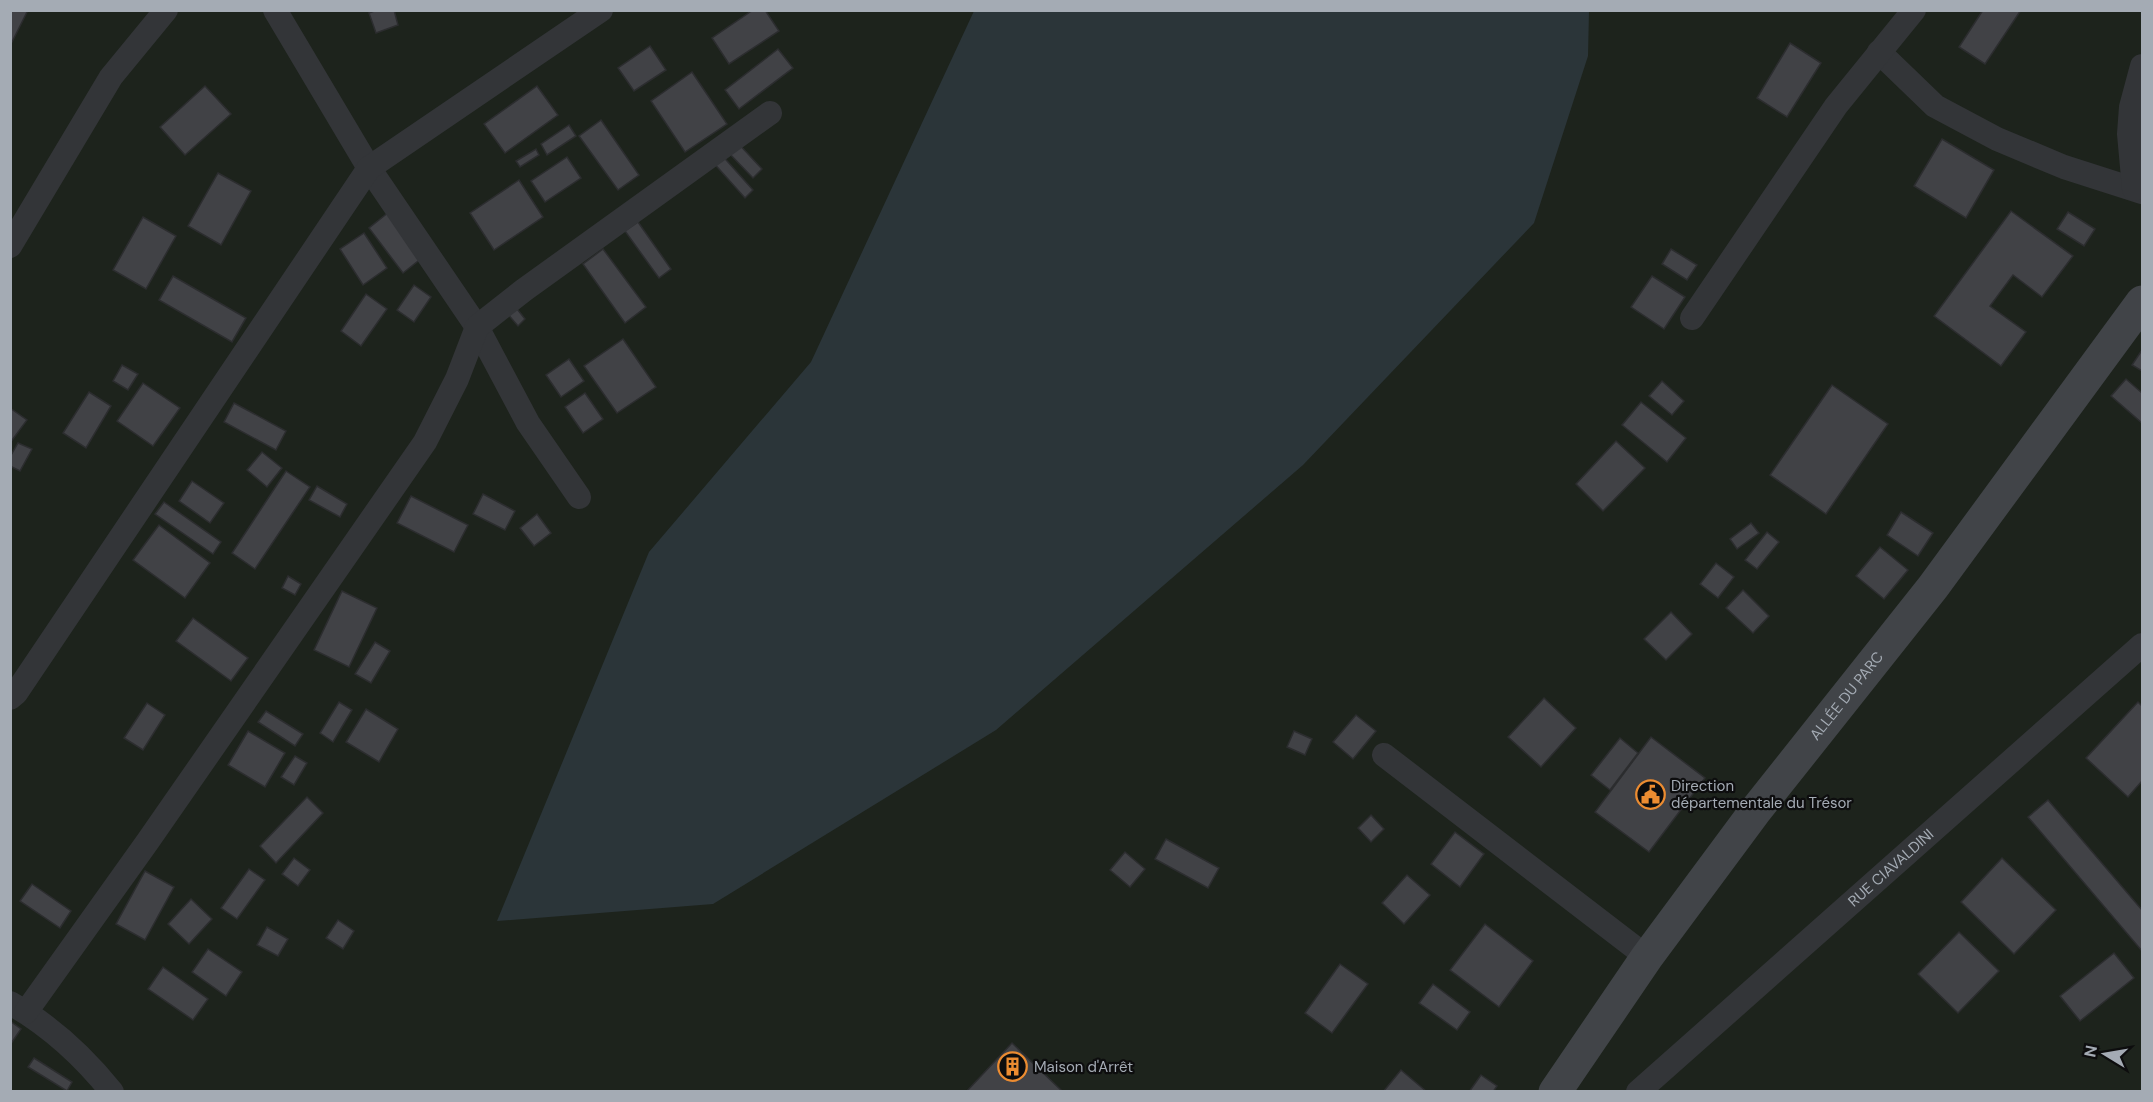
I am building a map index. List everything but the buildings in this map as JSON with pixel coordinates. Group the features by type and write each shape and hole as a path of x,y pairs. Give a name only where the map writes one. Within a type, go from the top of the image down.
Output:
{"street":[{"path":"10,246 111,77 166,10"},
{"path":"275,10 369,168 477,327 528,423 579,497"},
{"path":"10,698 16,693 369,168 601,10"},
{"path":"1692,318 1836,106 1914,10"},
{"path":"1879,52 1935,106 1997,139 2064,168 2138,190 2129,134 2131,106 2142,66"},
{"path":"112,1092 80,1054 18,1007 148,841 425,442 457,379 477,327 524,290 770,113"},
{"name":"ALLÉE DU PARC","path":"1555,1092 1647,957 1756,810 1933,587 2142,302"},
{"name":"RUE CIAVALDINI","path":"1638,1092 2142,645"},
{"path":"1383,755 1647,957"}],"shaded area":[{"path":"11,11 2142,11 2142,1091 11,1091"},
{"path":"974,11 1589,11 1588,56 1534,223 1303,465 996,730 713,904 497,921 649,552 811,362"}],"place":[{"name":"Direction départementale du Trésor","path":"1650,795"},
{"name":"Maison d'Arrêt","path":"1013,1067"}]}
